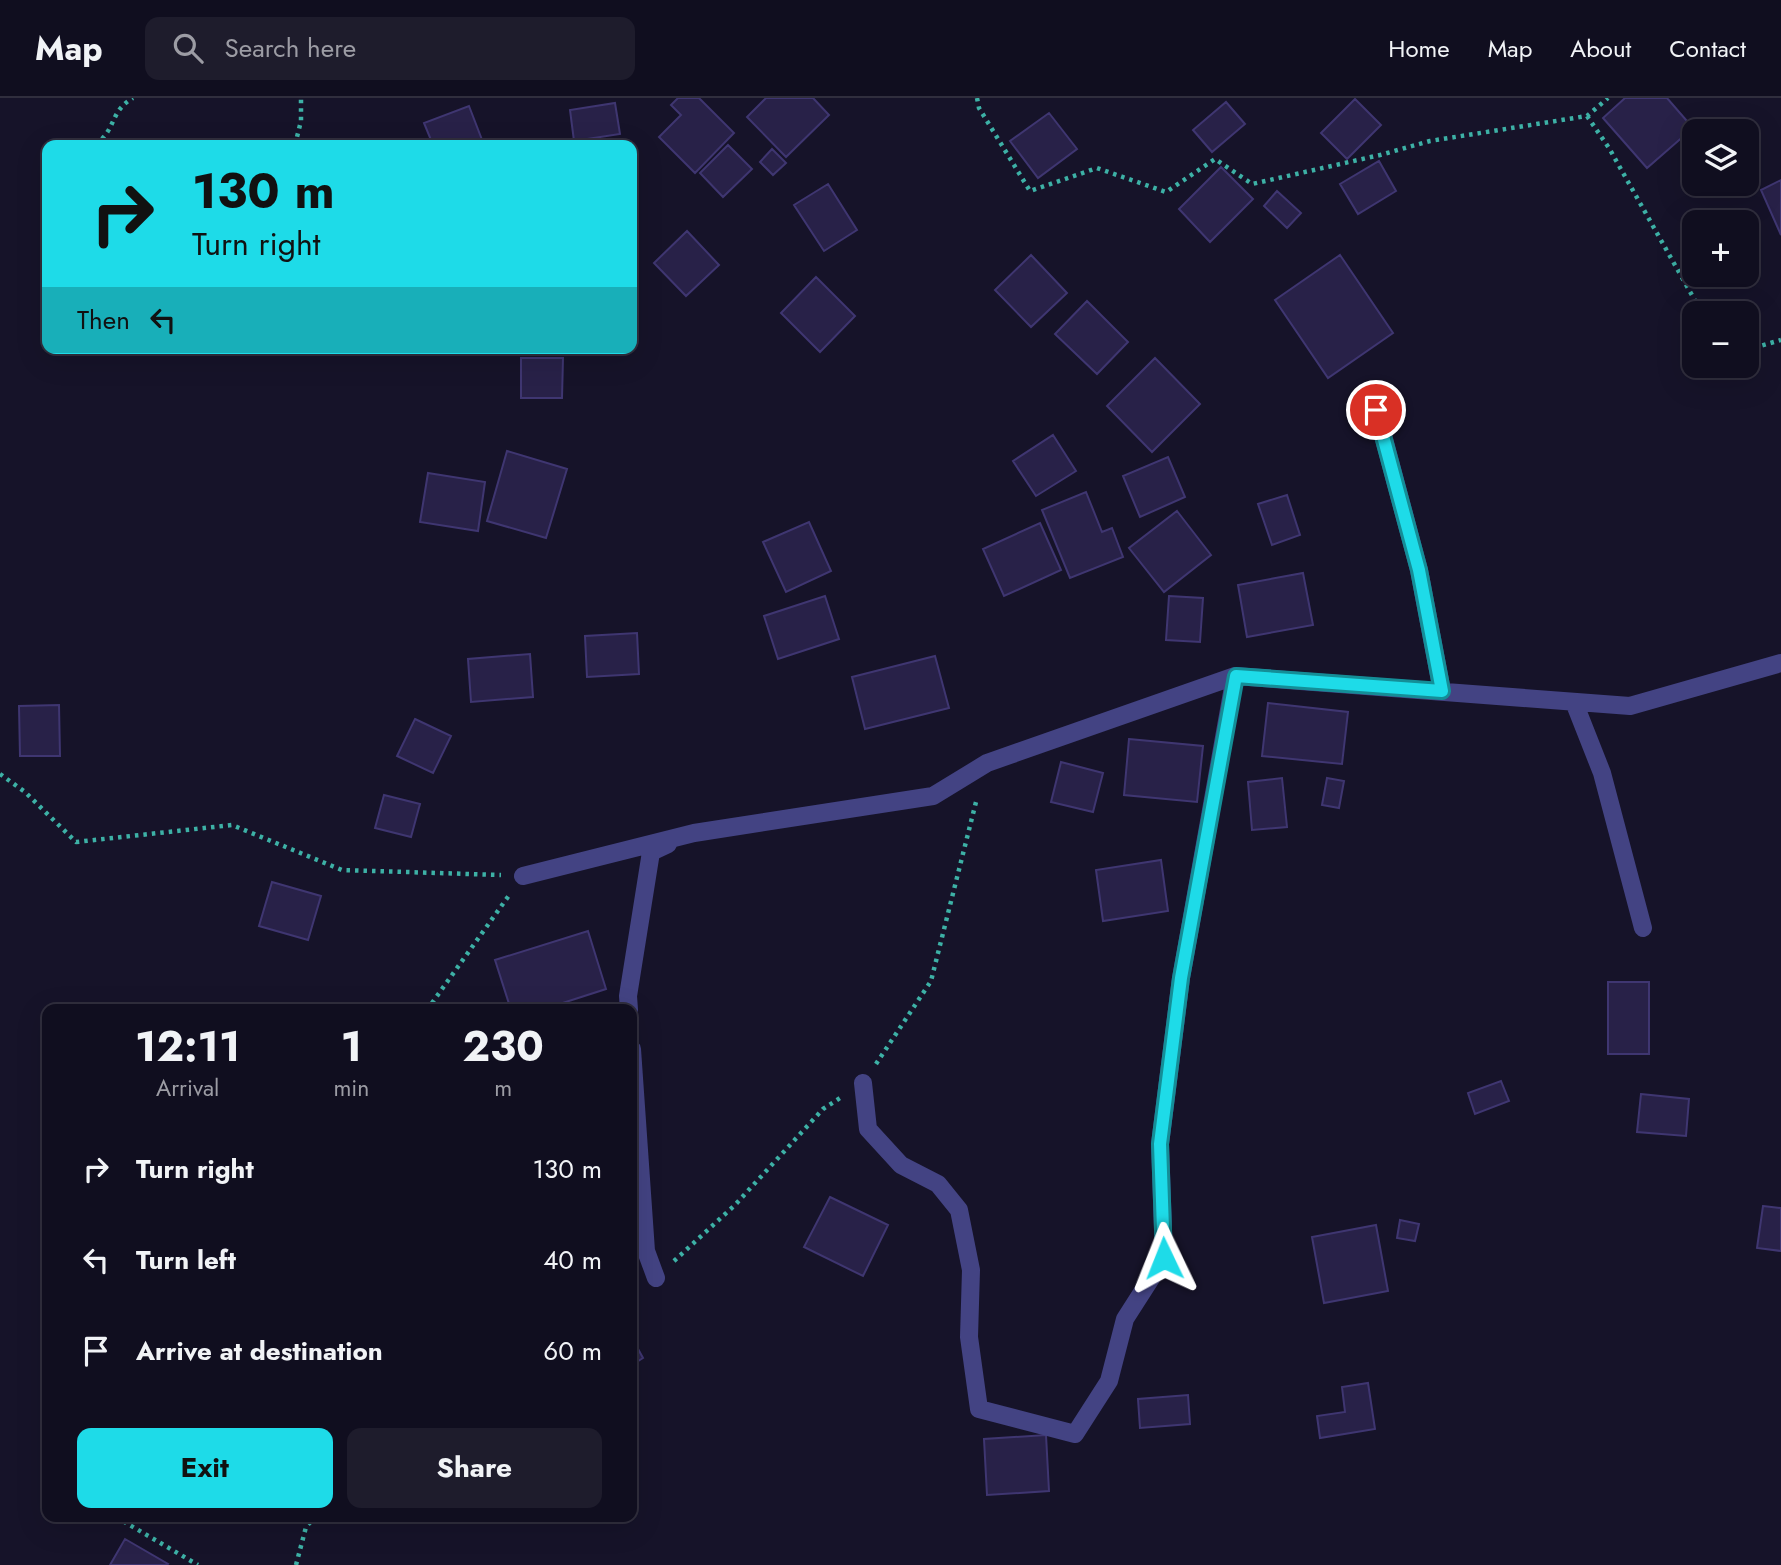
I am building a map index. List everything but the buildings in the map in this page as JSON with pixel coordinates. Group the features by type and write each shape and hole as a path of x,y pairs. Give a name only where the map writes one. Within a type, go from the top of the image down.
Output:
{"street":[{"path":"1376,410 1419,570 1442,691"},
{"path":"523,876 694,833 933,796 987,763 1236,676 1630,706 1781,663"},
{"path":"863,1083 868,1129 901,1165 938,1184 959,1210 971,1270 968,1337 979,1409 1075,1434 1109,1381 1125,1319 1164,1258 1160,1144 1181,978 1236,676"},
{"path":"1574,702 1602,773 1643,928"},
{"path":"629,1004 651,852 694,833"},
{"path":"637,1121 646,1251 656,1278"}],"path":[{"path":"102,139 122,105 133,98"},
{"path":"296,140 301,121 301,98"},
{"path":"978,98 979,108 1030,191 1097,168 1166,192 1215,159 1252,184 1430,141 1587,116 1608,98"},
{"path":"1587,116 1609,148 1695,301"},
{"path":"1759,346 1781,340"},
{"path":"656,1278 734,1206 823,1109 863,1083 931,981 987,763"},
{"path":"0,774 25,792 76,842 232,825 342,870 523,876"},
{"path":"431,1004 523,876"},
{"path":"125,1522 198,1565"},
{"path":"296,1565 306,1527 310,1522"}],"route":[{"path":"1164,1258 1160,1144 1181,978 1236,676 1442,691 1419,570 1376,410"}]}
